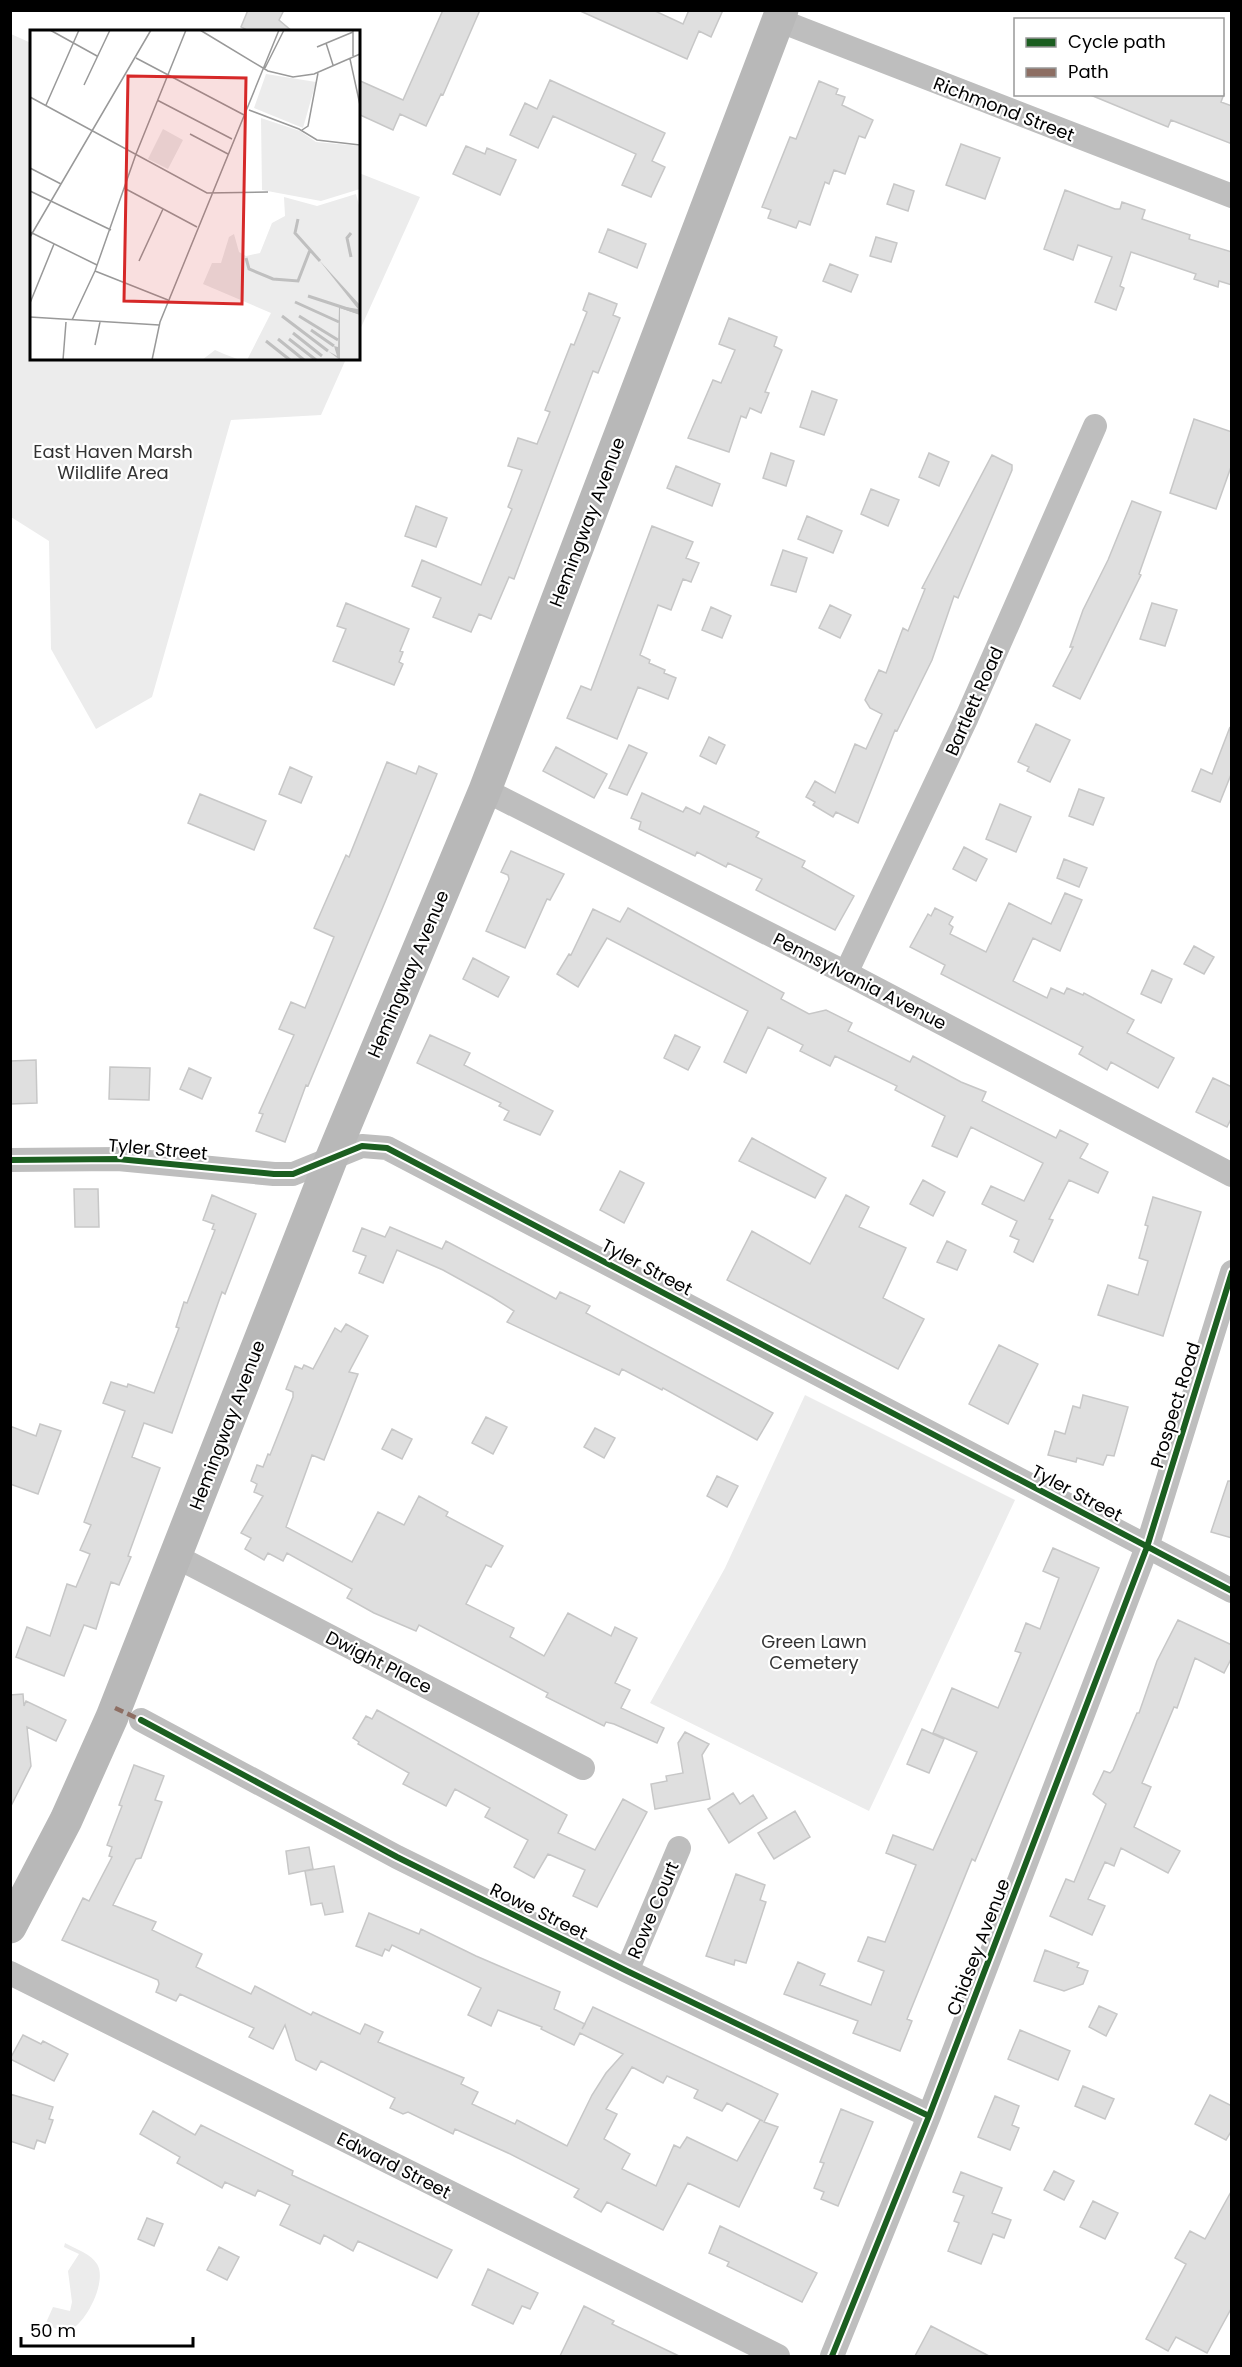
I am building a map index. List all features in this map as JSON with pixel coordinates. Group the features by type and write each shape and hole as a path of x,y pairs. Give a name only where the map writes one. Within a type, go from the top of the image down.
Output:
{"main road":[{"name":"Hemingway Avenue","path":"10,1928 66,1820 107,1727 332,1157 485,790 780,16"}],"street":[{"name":"Richmond Street","path":"780,16 1232,196"},
{"name":"Bartlett Road","path":"846,973 967,717 1095,426"},
{"name":"Pennsylvania Avenue","path":"485,790 846,973 1232,1175"},
{"name":"Tyler Street","path":"10,1160 118,1159 293,1174 362,1146 387,1148 1232,1591"},
{"name":"Prospect Road","path":"1147,1547 1232,1272"},
{"name":"Chidsey Avenue","path":"832,2356 929,2116 1147,1547"},
{"name":"Dwight Place","path":"176,1556 584,1768"},
{"name":"Rowe Street","path":"141,1720 397,1857 627,1971 929,2116"},
{"name":"Rowe Court","path":"627,1971 679,1848"},
{"name":"Edward Street","path":"10,1973 778,2356"}],"green space":[{"name":"East Haven Marsh Wildlife Area","path":"11,34 30,43 30,360 346,360 321,415 231,420 152,697 96,729 51,649 49,541 11,517"},
{"path":"360,173 420,197 360,330"},
{"name":"Green Lawn Cemetery","path":"805,1395 1015,1500 869,1811 650,1703 725,1568"},
{"path":"65,2243 91,2257 100,2272 97,2292 87,2313 80,2322 66,2332 45,2325 53,2307 70,2311 72,2302 68,2271 79,2254 64,2247"}],"building":[{"path":"248,10 284,10 279,20 291,30 247,30 241,27"},
{"path":"443,10 480,10 443,95 441,94 426,126 400,114 393,130 360,115 360,81 403,100"},
{"path":"578,10 653,10 683,24 689,10 723,10 711,37 699,31 687,59"},
{"path":"550,80 665,133 652,161 665,167 651,197 622,185 636,154 553,116 538,148 510,135 525,103 537,109"},
{"path":"819,81 838,89 836,94 845,97 842,105 873,120 865,138 859,136 845,174 834,170 829,184 825,182 810,225 799,221 796,228 768,218 771,210 762,207 790,137 796,139"},
{"path":"1093,96 1223,96 1221,102 1232,106 1232,144 1171,120 1168,127"},
{"path":"961,144 1000,158 985,199 946,185"},
{"path":"466,146 485,154 487,148 516,160 500,195 453,174"},
{"path":"894,184 914,191 908,211 887,204"},
{"path":"1065,190 1115,209 1120,209 1122,202 1145,210 1142,219 1190,235 1189,239 1232,252 1232,285 1219,281 1218,287 1194,279 1196,274 1131,252 1120,286 1124,288 1116,310 1095,302 1112,257 1078,245 1073,260 1044,249"},
{"path":"608,229 646,244 637,268 599,252"},
{"path":"876,237 897,243 891,262 870,256"},
{"path":"830,264 858,275 851,292 823,281"},
{"path":"589,293 617,304 613,315 620,318 598,373 593,371 514,579 509,577 491,619 479,614 471,632 433,617 441,598 412,586 422,560 481,585 512,509 508,507 522,470 508,466 518,438 537,444 550,412 545,410 571,344 574,345 587,312 583,310"},
{"path":"729,318 777,337 774,346 782,350 765,392 769,393 761,413 750,408 746,418 741,416 729,452 688,438 713,380 721,383 735,350 719,344"},
{"path":"812,391 837,400 824,435 800,427"},
{"path":"1194,419 1232,432 1232,464 1216,509 1170,493"},
{"path":"771,453 794,461 786,486 763,478"},
{"path":"929,453 949,462 939,486 919,477"},
{"path":"992,455 1012,465 1012,470 958,598 954,596 932,660 897,731 895,730 858,823 836,812 833,817 813,805 815,802 806,797 815,781 835,793 855,744 866,749 882,714 870,708 865,700 879,670 886,673 903,628 908,631 925,589 922,588"},
{"path":"676,466 720,484 712,506 667,488"},
{"path":"871,489 899,500 888,526 861,514"},
{"path":"1132,501 1161,512 1139,574 1141,575 1080,699 1053,686 1073,647 1070,647 1083,610 1108,560"},
{"path":"416,506 447,518 436,547 405,536"},
{"path":"807,516 842,531 833,553 798,539"},
{"path":"652,526 693,542 686,558 699,563 691,582 683,579 671,610 658,605 640,655 650,660 649,663 665,670 664,673 676,678 668,699 638,687 617,739 567,718 581,686 591,690"},
{"path":"783,550 807,558 796,592 771,585"},
{"path":"346,603 409,629 400,651 403,652 399,662 403,664 394,685 333,661 346,629 337,626"},
{"path":"1152,603 1177,610 1165,646 1140,639"},
{"path":"830,605 851,615 840,638 819,628"},
{"path":"711,607 731,616 722,638 702,630"},
{"path":"1036,724 1070,740 1050,782 1027,771 1029,767 1018,762"},
{"path":"1230,727 1232,772 1220,802 1192,791 1201,769 1212,774"},
{"path":"709,737 725,745 716,764 700,756"},
{"path":"629,745 647,753 627,795 609,788"},
{"path":"556,747 607,774 594,798 543,771"},
{"path":"387,762 416,774 419,766 437,774 308,1086 306,1085 285,1142 256,1131 263,1114 259,1113 294,1035 279,1029 291,1002 305,1008 334,937 314,928 346,855 349,857"},
{"path":"290,767 312,777 301,803 279,794"},
{"path":"1079,789 1104,798 1093,825 1069,816"},
{"path":"642,793 683,812 686,807 700,814 704,806 759,832 756,837 805,861 802,867 854,896 835,930 756,890 762,879 728,863 726,867 697,852 695,856 639,829 641,822 631,818"},
{"path":"200,794 266,821 254,850 188,823"},
{"path":"1000,804 1031,817 1016,852 986,839"},
{"path":"964,847 987,859 976,881 953,869"},
{"path":"511,851 564,874 550,900 547,899 525,948 486,931 509,879 508,875 501,872"},
{"path":"1064,859 1087,868 1079,887 1057,878"},
{"path":"1065,893 1082,900 1060,951 1033,938 1013,981 1047,998 1051,988 1064,994 1067,988 1083,995 1084,993 1134,1020 1127,1033 1174,1058 1158,1088 1111,1062 1107,1070 1079,1054 1083,1047 941,974 945,965 910,947 928,914 931,916 935,908 953,917 949,924 953,927 950,934 986,952 1009,903 1051,924"},
{"path":"628,908 784,993 781,999 809,1014 826,1010 852,1023 848,1031 910,1062 913,1056 961,1082 986,1092 982,1101 1056,1138 1060,1130 1088,1144 1080,1158 1108,1172 1098,1193 1069,1180 1049,1219 1053,1220 1033,1262 1014,1252 1019,1240 1010,1236 1017,1221 982,1204 991,1186 1024,1201 1043,1163 971,1127 957,1157 932,1146 945,1116 895,1090 897,1086 835,1056 830,1066 800,1051 803,1045 768,1027 746,1073 724,1062 748,1011 607,938 578,987 557,974 569,954 571,955 593,909 620,922"},
{"path":"1194,946 1214,957 1204,974 1184,964"},
{"path":"473,958 509,977 498,997 463,979"},
{"path":"1152,970 1172,979 1161,1003 1141,994"},
{"path":"430,1035 470,1053 464,1065 553,1111 540,1135 504,1120 509,1111 499,1106 501,1103 417,1063"},
{"path":"675,1035 700,1047 688,1070 664,1058"},
{"path":"36,1060 37,1103 10,1104 10,1061"},
{"path":"110,1067 150,1068 149,1100 109,1099"},
{"path":"189,1068 211,1078 202,1099 180,1089"},
{"path":"1213,1078 1232,1087 1232,1117 1227,1127 1196,1112"},
{"path":"752,1138 826,1178 815,1198 739,1161"},
{"path":"620,1171 644,1183 624,1223 600,1210"},
{"path":"923,1180 945,1192 933,1216 910,1204"},
{"path":"74,1189 98,1189 99,1227 75,1227"},
{"path":"212,1195 256,1214 225,1294 222,1292 172,1433 144,1423 132,1457 160,1468 128,1556 131,1557 119,1585 111,1582 96,1629 84,1625 64,1676 16,1657 27,1627 50,1636 67,1584 76,1587 90,1554 80,1550 91,1525 84,1522 125,1411 103,1403 111,1382 127,1387 128,1384 154,1393 179,1328 176,1327 184,1302 187,1303 215,1230 212,1229 214,1224 203,1220"},
{"path":"846,1195 869,1207 859,1227 906,1248 883,1298 924,1319 898,1369 727,1280 752,1231 810,1264"},
{"path":"1153,1197 1201,1212 1163,1336 1098,1315 1108,1285 1138,1295 1148,1261 1139,1258"},
{"path":"390,1227 442,1249 446,1241 556,1299 560,1292 590,1306 586,1313 773,1413 757,1440 663,1388 662,1390 622,1369 619,1375 507,1322 514,1311 443,1270 397,1250 383,1283 359,1273 366,1256 353,1251 362,1228 385,1237"},
{"path":"947,1241 966,1250 957,1270 937,1262"},
{"path":"346,1324 368,1336 349,1372 358,1374 324,1460 312,1455 286,1527 352,1562 378,1512 404,1525 419,1496 448,1512 446,1516 503,1546 491,1567 486,1565 466,1604 514,1628 510,1637 544,1656 568,1613 611,1636 615,1627 637,1638 615,1683 630,1690 621,1708 664,1728 657,1743 614,1724 606,1722 604,1726 546,1697 548,1693 419,1625 416,1631 374,1613 347,1598 352,1589 287,1553 283,1561 268,1553 264,1560 245,1549 251,1538 241,1533 263,1496 254,1492 257,1484 251,1481 257,1465 263,1467 268,1454 270,1455 293,1397 293,1392 286,1389 295,1366 302,1369 304,1365 313,1369 335,1328 341,1332"},
{"path":"999,1345 1038,1364 1008,1424 969,1404"},
{"path":"1083,1395 1128,1407 1114,1456 1107,1455 1103,1465 1077,1458 1076,1462 1048,1455 1055,1431 1065,1434 1073,1406 1080,1408"},
{"path":"486,1417 507,1427 493,1454 472,1443"},
{"path":"40,1424 61,1431 38,1494 10,1484 10,1426 36,1436"},
{"path":"595,1428 615,1438 604,1458 584,1447"},
{"path":"392,1429 412,1439 402,1459 382,1449"},
{"path":"717,1476 738,1486 727,1507 707,1496"},
{"path":"1228,1481 1232,1481 1232,1538 1211,1532"},
{"path":"1053,1548 1099,1568 975,1861 972,1859 907,2019 912,2021 900,2051 853,2033 858,2021 784,1994 798,1962 825,1974 820,1985 871,2005 884,1971 858,1961 868,1937 885,1942 916,1865 886,1853 893,1835 933,1850 977,1752 933,1733 952,1688 998,1708 1021,1653 1015,1651 1026,1623 1040,1629 1059,1578 1043,1571"},
{"path":"1178,1620 1232,1645 1232,1657 1224,1673 1195,1658 1177,1708 1174,1707 1142,1783 1151,1787 1134,1827 1180,1851 1168,1873 1121,1848 1114,1866 1105,1862 1088,1899 1105,1906 1092,1935 1050,1916 1066,1879 1074,1882 1106,1804 1093,1794 1104,1771 1110,1773 1113,1770 1137,1713 1139,1713 1157,1661"},
{"path":"23,1694 24,1706 26,1701 66,1720 56,1741 27,1727 31,1766 10,1808 10,1695"},
{"path":"377,1710 567,1815 558,1833 595,1850 623,1799 647,1812 597,1907 573,1896 585,1870 548,1854 534,1878 514,1867 528,1840 485,1817 490,1808 455,1789 446,1806 403,1784 409,1773 358,1744 359,1742 353,1738 366,1716 372,1719"},
{"path":"922,1729 944,1739 929,1773 907,1764"},
{"path":"685,1732 709,1744 702,1755 710,1799 655,1809 651,1784 667,1781 666,1776 683,1773 678,1743"},
{"path":"134,1765 164,1776 155,1800 162,1802 141,1858 136,1859 113,1905 156,1922 152,1930 202,1954 196,1967 251,1994 255,1986 311,2015 313,2012 360,2034 365,2024 383,2032 378,2042 464,2078 461,2084 478,2092 472,2104 515,2124 517,2120 567,2146 592,2095 606,2073 623,2054 580,2033 574,2045 541,2029 542,2027 498,2010 491,2026 468,2015 481,1988 392,1945 389,1951 385,1949 382,1956 356,1946 369,1913 419,1934 421,1929 476,1956 560,1992 554,2009 585,2024 593,2007 778,2094 764,2122 778,2127 739,2207 688,2183 663,2230 607,2202 601,2212 574,2197 579,2189 508,2153 455,2129 453,2134 408,2112 403,2114 390,2108 395,2098 321,2061 316,2070 296,2060 285,2025 273,2049 249,2037 254,2028 180,1994 176,2001 156,1992 158,1980 62,1940 83,1898 89,1901 112,1857 109,1856 112,1847 107,1845 122,1806 119,1805","holes":["632,2067 663,2083 667,2076 698,2090 694,2098 722,2111 727,2103 763,2121 760,2120 737,2161 687,2137 680,2148 674,2145 656,2186 622,2169 630,2154 604,2139 617,2114 606,2109"]},
{"path":"733,1793 740,1804 753,1795 767,1818 729,1843 708,1809"},
{"path":"795,1811 810,1837 774,1859 758,1833"},
{"path":"309,1847 313,1869 289,1874 286,1851"},
{"path":"334,1866 343,1912 325,1915 322,1903 311,1905 305,1871"},
{"path":"736,1874 765,1885 760,1900 766,1902 746,1963 735,1960 734,1965 706,1956"},
{"path":"1045,1950 1079,1963 1077,1967 1088,1971 1083,1984 1064,1991 1034,1981"},
{"path":"1099,2006 1117,2014 1106,2036 1089,2027"},
{"path":"1020,2030 1070,2051 1058,2080 1008,2059"},
{"path":"23,2035 41,2044 43,2041 68,2054 54,2081 10,2059"},
{"path":"1083,2086 1114,2099 1105,2119 1075,2106"},
{"path":"10,2094 53,2107 49,2119 53,2120 45,2143 37,2140 34,2149 10,2141"},
{"path":"1210,2095 1232,2106 1232,2130 1226,2140 1195,2124"},
{"path":"995,2096 1019,2106 1012,2125 1019,2128 1010,2150 978,2137"},
{"path":"841,2109 873,2122 838,2206 821,2199 824,2192 814,2188 824,2163 820,2162"},
{"path":"153,2111 195,2135 201,2125 293,2171 292,2175 452,2250 437,2278 358,2241 353,2251 324,2235 320,2244 280,2225 290,2205 258,2190 255,2196 225,2182 222,2188 177,2163 180,2157 140,2134"},
{"path":"1054,2171 1074,2181 1064,2200 1044,2190"},
{"path":"961,2172 1002,2188 992,2213 1011,2220 1004,2238 993,2234 981,2264 948,2251 959,2223 954,2221 964,2196 953,2192"},
{"path":"1232,2190 1232,2307 1207,2353 1176,2337 1168,2351 1146,2339 1186,2264 1175,2258 1190,2231 1205,2239"},
{"path":"1093,2201 1118,2213 1105,2239 1080,2227"},
{"path":"147,2218 163,2224 154,2246 138,2239"},
{"path":"720,2226 817,2273 802,2302 727,2266 729,2262 709,2253"},
{"path":"219,2247 239,2257 227,2280 207,2270"},
{"path":"488,2269 538,2293 530,2309 522,2306 513,2324 472,2305"},
{"path":"584,2306 614,2321 612,2324 679,2356 560,2356"},
{"path":"931,2326 989,2356 915,2356"}],"marked path":[{"path":"115,1708 141,1720"}],"cycle path":[{"path":"10,1160 118,1159 293,1174 362,1146 387,1148 1232,1591"},
{"path":"832,2356 929,2116 1147,1547 1232,1272"},
{"path":"141,1720 397,1857 627,1971 929,2116"}]}
